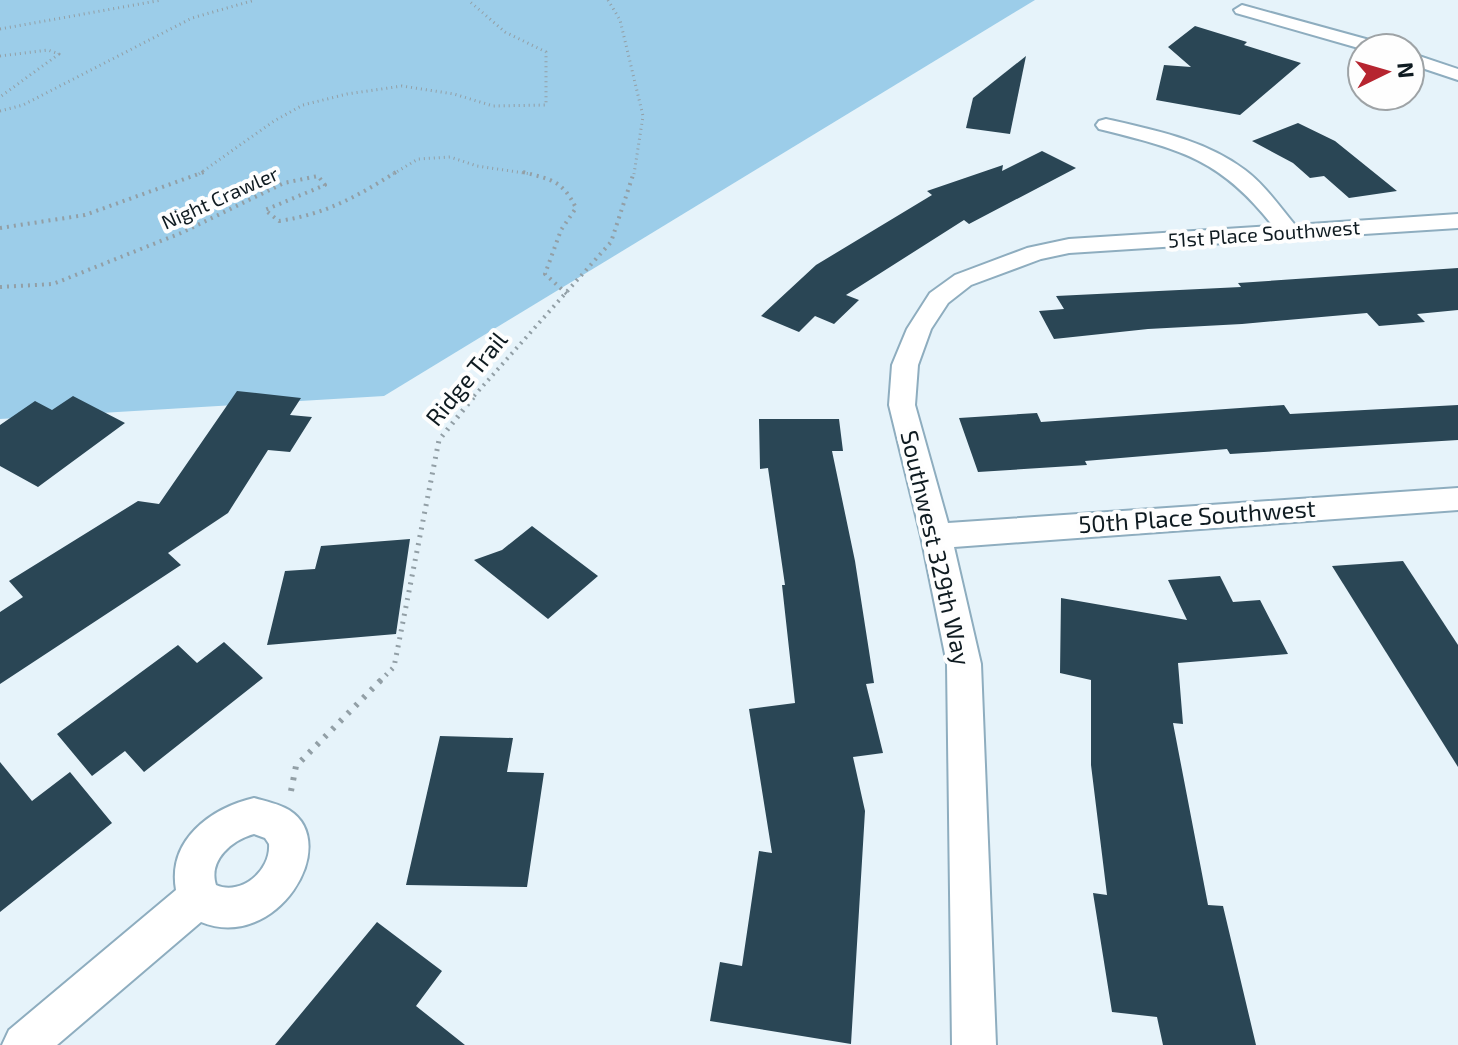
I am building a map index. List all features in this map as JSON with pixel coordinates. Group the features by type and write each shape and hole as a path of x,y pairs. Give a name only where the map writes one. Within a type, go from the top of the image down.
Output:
{"street":[{"path":"1242,10 1346,39"},
{"path":"1426,64 1458,75"},
{"path":"1106,125 1203,152 1228,166 1253,188 1290,233"},
{"name":"51st Place Southwest","path":"1069,246 1458,221"},
{"name":"Southwest 329th Way","path":"974,1045 964,664 936,536 902,405 905,365 919,329 939,298 963,280 1035,253 1069,246"},
{"name":"50th Place Southwest","path":"936,536 1456,502"},
{"path":"254,816 270,819 283,827 290,841 289,858 281,876 268,892 249,905 230,909 212,907 199,897 193,882 195,865 204,847 218,831 254,816"},
{"path":"24,1045 199,897"}],"path":[{"path":"0,29 45,19 123,11 162,0"},
{"path":"0,111 23,105 192,18 255,0"},
{"name":"Night Crawler","path":"0,228 85,215 125,198 203,173 274,121 303,105 347,94 402,86 454,94 493,106 546,105 546,52 505,32 468,0"},
{"name":"Ridge Trail","path":"283,827 296,766 394,667 439,440 507,356 567,294 611,242 634,173 643,116 620,20 608,0"},
{"path":"0,56 48,50 59,54 24,76 0,97"},
{"name":"Night Crawler","path":"0,287 53,284 181,233 284,183 318,176 325,185 265,210 279,221 314,216 354,198 418,159 450,157 477,166 518,171 556,181 568,192 576,208 561,230 545,274 567,294"}],"shaded area":[{"path":"0,0 1035,0 384,396 0,419"}],"building":[{"path":"1195,26 1301,63 1240,115 1156,100 1164,65 1191,67 1168,47"},
{"path":"1026,56 1010,134 966,128 973,98"},
{"path":"1298,123 1335,141 1397,191 1349,198 1324,176 1310,178 1293,163 1252,141"},
{"path":"1042,151 1076,168 969,224 964,220 846,295 859,300 834,324 815,316 799,332 761,316 816,265 932,195 927,191 1003,165 1002,171"},
{"path":"1458,268 1458,310 1417,314 1425,322 1379,326 1367,313 1054,339 1039,311 1064,309 1056,296 1241,287 1238,283"},
{"path":"237,391 301,398 290,415 312,417 290,452 268,450 228,513 168,553 181,565 0,684 0,612 23,597 9,581 138,501 159,504"},
{"path":"73,396 125,423 38,487 0,466 0,425 35,401 52,410"},
{"path":"1284,405 1290,414 1458,405 1458,440 1230,454 1227,449 1085,461 1087,465 978,472 959,418 1037,413 1041,422"},
{"path":"759,419 839,419 843,451 832,451 855,561 874,683 866,684 883,753 853,757 865,811 851,1044 710,1021 720,962 742,966 759,851 772,853 749,709 795,703 782,585 785,585 768,468 760,469"},
{"path":"532,526 598,576 548,619 474,560 502,550"},
{"path":"410,539 396,634 267,645 285,571 315,569 321,546"},
{"path":"1403,561 1458,645 1458,767 1332,566"},
{"path":"1220,576 1233,602 1260,600 1288,654 1178,663 1183,724 1173,723 1208,905 1223,906 1256,1045 1163,1045 1157,1017 1112,1012 1093,893 1107,895 1091,765 1091,680 1060,673 1061,598 1187,620 1168,580"},
{"path":"224,642 263,678 144,772 125,751 92,776 57,734 178,645 197,663"},
{"path":"440,736 513,738 507,772 544,773 527,887 406,885"},
{"path":"0,762 32,801 70,772 112,823 0,912"},
{"path":"377,922 442,971 416,1006 465,1045 275,1045"}]}
